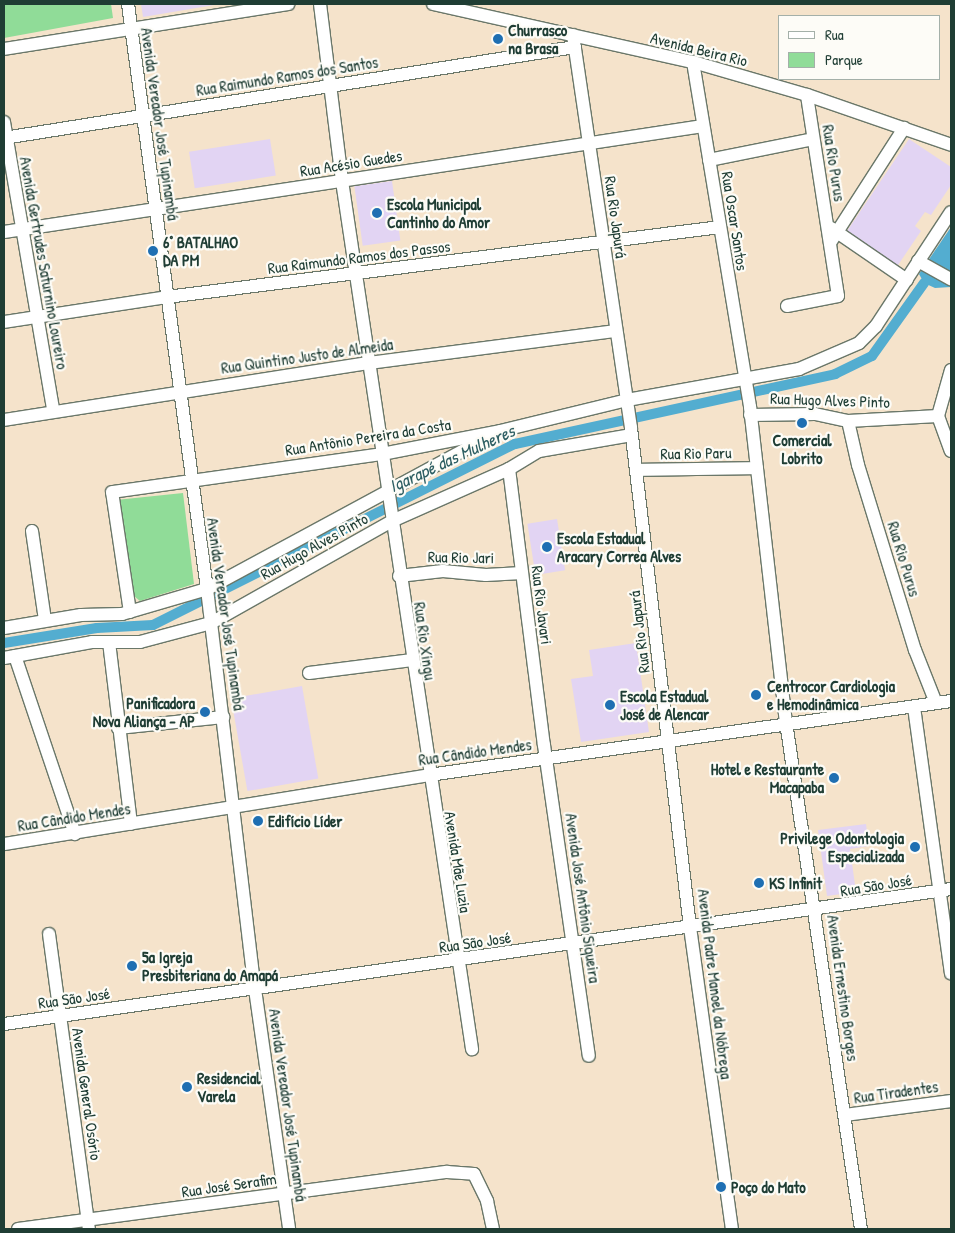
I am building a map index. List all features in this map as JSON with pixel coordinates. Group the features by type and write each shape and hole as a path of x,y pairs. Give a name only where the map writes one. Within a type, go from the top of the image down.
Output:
{"street":[{"name":"Avenida Vereador José Tupinambá","path":"128,4 166,297 208,592 255,989 288,1229"},
{"path":"4,50 288,4"},
{"path":"320,4 342,181 392,520"},
{"name":"Avenida Beira Rio","path":"433,4 574,41 693,62 807,94 951,145"},
{"name":"Rua Raimundo Ramos dos Santos","path":"5,137 329,86 574,41"},
{"name":"Rua Rio Japurá","path":"574,41 627,402 669,742"},
{"name":"Rua Oscar Santos","path":"693,62 750,411"},
{"name":"Rua Rio Purus","path":"787,306 838,296 831,234 813,139 807,94"},
{"name":"Avenida Gertrudes Saturnino Loureiro","path":"4,122 36,317 54,410"},
{"name":"Rua Acésio Guedes","path":"4,232 703,126"},
{"path":"904,128 831,234 907,280"},
{"path":"708,160 813,139"},
{"name":"Rua Antônio Pereira da Costa","path":"130,612 112,492 382,454 500,431 627,402 745,382 799,369 859,343 876,326 907,280 923,264 951,212"},
{"name":"Rua Raimundo Ramos dos Passos","path":"4,322 166,297 720,227"},
{"path":"923,264 948,278"},
{"name":"Rua Quintino Justo de Almeida","path":"4,420 54,410 369,363 616,331"},
{"path":"951,370 938,416 951,451"},
{"path":"750,411 786,722"},
{"name":"Rua Hugo Alves Pinto","path":"750,411 815,414 848,421 938,416"},
{"name":"Rua Rio Purus","path":"848,421 858,465 915,650 936,703"},
{"name":"Rua Hugo Alves Pinto","path":"4,628 46,620 130,612 208,592 388,499 500,431"},
{"name":"Rua Hugo Alves Pinto","path":"9,657 109,642 140,642 211,619 392,520 509,469 539,451 631,432"},
{"name":"Rua Rio Paru","path":"636,470 757,468"},
{"name":"Rua Rio Javari","path":"509,469 544,745"},
{"name":"Rua Rio Xingu","path":"392,520 428,772"},
{"path":"32,531 46,620"},
{"name":"Rua Rio Jari","path":"400,576 444,570 486,575 522,573"},
{"path":"109,642 131,824"},
{"path":"9,657 75,834"},
{"path":"309,673 412,660"},
{"name":"Rua Cândido Mendes","path":"4,844 75,834 428,772 669,742 786,722 951,701"},
{"path":"914,707 946,890 951,973"},
{"path":"118,728 223,717"},
{"name":"Avenida Ernestino Borges","path":"786,722 845,1115 860,1229"},
{"name":"Avenida Padre Manoel da Nóbrega","path":"669,742 690,926 732,1229"},
{"name":"Avenida José Antônio Siqueira","path":"544,745 589,1056"},
{"name":"Avenida Mãe Luzia","path":"428,772 472,1049"},
{"name":"Rua São José","path":"4,1024 457,961 690,926 815,911 946,890"},
{"name":"Avenida General Osório","path":"49,934 88,1225"},
{"name":"Rua Tiradentes","path":"845,1115 951,1101"},
{"name":"Rua José Serafim","path":"18,1229 88,1225 284,1194 447,1172 474,1174 486,1201 493,1229"}],"shaded area":[{"path":"141,4 220,4 143,17"},
{"path":"270,139 276,176 195,188 189,152"},
{"path":"909,139 951,167 951,185 931,215 925,212 915,226 921,231 894,271 843,237"},
{"name":"Escola Municipal Cantinho do Amor","path":"392,181 400,240 363,246 354,186"},
{"name":"Escola Estadual Aracary Correa Alves","path":"557,519 565,570 536,575 527,524"},
{"name":"Escola Estadual José de Alencar","path":"636,643 649,732 581,742 571,679 593,676 589,650"},
{"path":"302,686 318,779 247,791 231,699"},
{"path":"866,824 869,846 850,849 856,892 827,896 818,830"}],"green space":[{"path":"4,4 111,4 113,18 4,38"},
{"path":"183,493 194,584 140,601 129,592 116,500"}],"water":[{"path":"951,227 951,287 935,288 924,283 919,274"}],"waterway":[{"name":"Igarapé das Mulheres","path":"4,643 97,628 153,625 515,444 835,374 872,356 924,283"}],"place":[{"name":"Churrasco na Brasa","path":"498,39"},
{"name":"Escola Municipal Cantinho do Amor","path":"377,213"},
{"name":"6° BATALHAO DA PM","path":"153,251"},
{"name":"Comercial Lobrito","path":"802,423"},
{"name":"Escola Estadual Aracary Correa Alves","path":"547,547"},
{"name":"Centrocor Cardiologia e Hemodinâmica","path":"756,695"},
{"name":"Escola Estadual José de Alencar","path":"610,705"},
{"name":"Panificadora Nova Aliança - AP","path":"205,712"},
{"name":"Hotel e Restaurante Macapaba","path":"834,778"},
{"name":"Edifício Líder","path":"258,821"},
{"name":"Privilege Odontologia Especializada","path":"915,847"},
{"name":"KS Infinit","path":"759,883"},
{"name":"5a Igreja Presbiteriana do Amapá","path":"132,966"},
{"name":"Residencial Varela","path":"187,1087"},
{"name":"Poço do Mato","path":"721,1187"}]}
